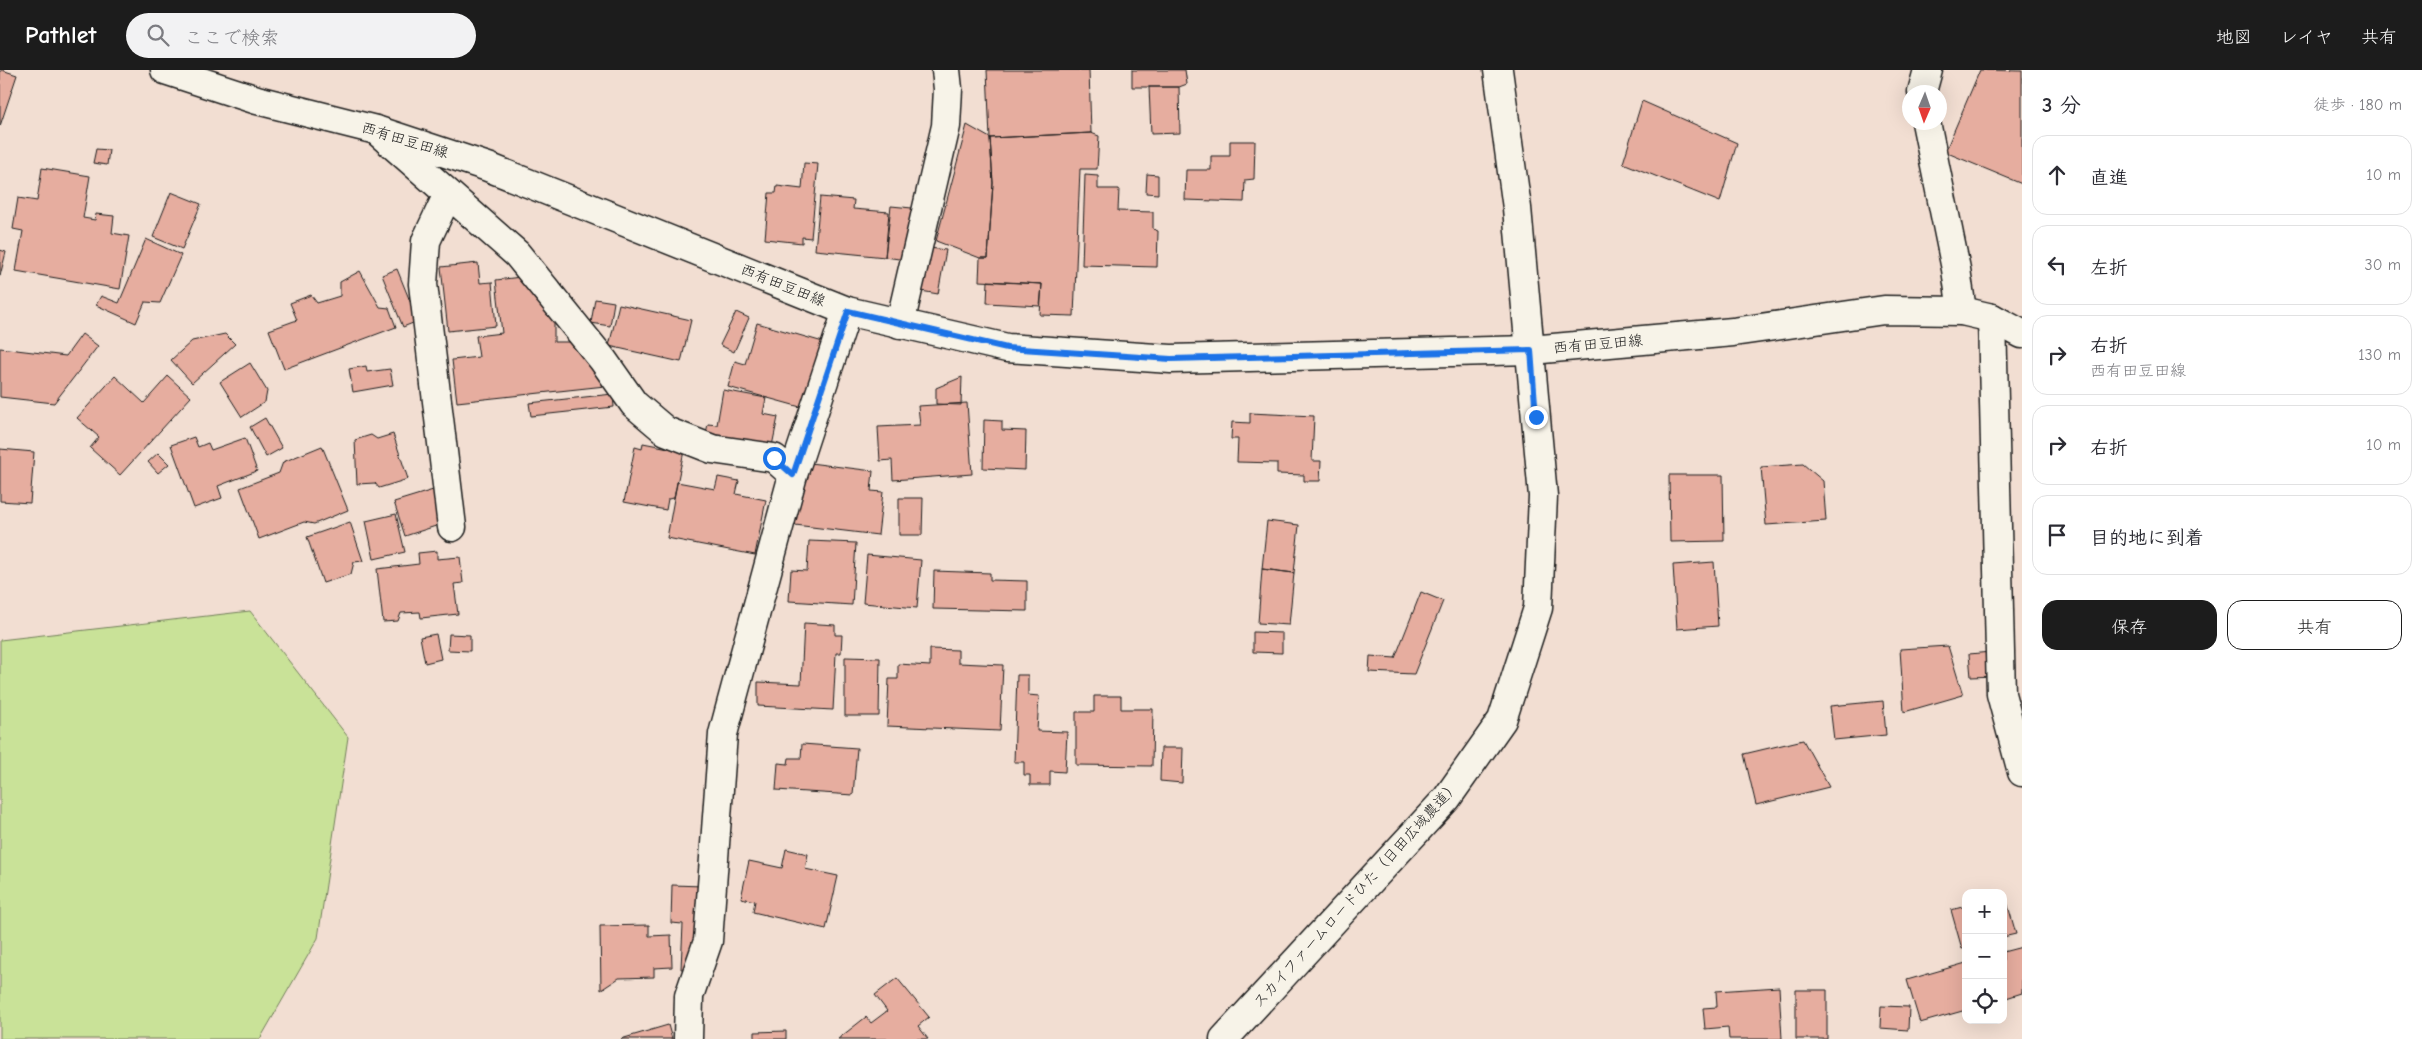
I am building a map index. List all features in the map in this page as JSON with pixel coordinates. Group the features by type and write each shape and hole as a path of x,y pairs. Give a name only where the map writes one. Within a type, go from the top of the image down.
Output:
{"street":[{"name":"西有田豆田線","path":"165,70 257,100 376,130 488,167 848,311 1007,348 1171,359 1531,350 1733,332 1884,310 1962,311 1992,318 2022,334"},
{"path":"900,324 946,126 948,89 946,70"},
{"name":"スカイファームロードひた（日田広域農道）","path":"1224,1039 1448,798 1502,720 1538,608 1543,496 1517,208 1498,70"},
{"path":"1924,85 1928,70"},
{"path":"376,130 516,254 603,360 634,404 666,431 712,449 774,458 793,475"},
{"path":"1928,130 1956,269 1962,311"},
{"path":"448,194 426,241 423,284 452,527"},
{"path":"688,1039 689,996 708,941 723,734 793,475 848,311"},
{"path":"1992,318 2001,694 2022,772"}],"green space":[{"path":"250,611 348,737 318,938 260,1039 0,1039 0,640"}],"building":[{"path":"987,70 1089,70 1091,133 990,138"},
{"path":"1132,70 1185,70 1187,84 1179,87 1132,87"},
{"path":"1980,70 2022,71 2022,184 1945,152"},
{"path":"0,71 17,75 0,126"},
{"path":"1149,87 1179,87 1180,133 1151,134"},
{"path":"1642,101 1737,143 1720,202 1623,163"},
{"path":"967,125 990,138 993,183 988,258 980,258 936,241"},
{"path":"1091,133 1099,136 1097,169 1080,169 1074,316 1040,315 1042,284 979,281 980,258 988,258 993,183 990,138"},
{"path":"1230,141 1255,141 1254,179 1245,180 1244,202 1185,200 1186,170 1211,170 1211,156 1230,156"},
{"path":"96,149 109,150 107,165 93,163"},
{"path":"804,163 818,164 811,238 802,237 802,243 765,239 769,193 776,193 777,186 802,189"},
{"path":"42,168 90,176 83,218 95,220 96,214 114,216 112,233 129,236 120,289 16,271 23,231 13,229 18,198 37,201"},
{"path":"1147,174 1158,175 1158,194 1146,193"},
{"path":"1085,175 1098,176 1098,189 1119,189 1118,211 1153,212 1153,229 1158,231 1157,267 1082,265"},
{"path":"171,192 201,204 182,249 153,237"},
{"path":"820,197 854,200 853,209 889,212 885,257 815,250"},
{"path":"891,206 912,208 906,260 885,257"},
{"path":"146,239 181,255 160,303 145,302 136,323 96,305 101,296 119,303"},
{"path":"929,248 946,250 938,294 921,291"},
{"path":"0,250 6,252 0,276"},
{"path":"478,263 480,283 492,282 496,326 448,331 441,267"},
{"path":"397,269 418,321 403,327 382,275"},
{"path":"360,271 380,307 389,308 396,327 284,369 269,330 297,320 290,303 311,295 317,303 340,296 340,282"},
{"path":"521,277 554,320 554,342 572,342 605,386 457,402 452,360 479,357 476,336 502,333 496,280"},
{"path":"988,281 1042,284 1040,306 987,303"},
{"path":"595,299 614,302 610,326 591,323"},
{"path":"619,304 691,320 681,362 609,346"},
{"path":"736,312 749,318 734,352 720,345"},
{"path":"757,323 823,342 804,408 728,387 735,361 745,364"},
{"path":"82,334 98,346 54,403 0,397 0,348 66,356"},
{"path":"225,334 235,344 192,383 171,360 192,341"},
{"path":"250,363 267,391 265,402 242,417 220,382"},
{"path":"366,366 367,372 390,369 393,385 353,392 349,369"},
{"path":"115,376 144,403 168,376 191,397 120,475 90,448 99,437 77,418"},
{"path":"962,377 961,405 936,404 936,388"},
{"path":"723,390 766,398 763,414 778,417 772,446 706,433 708,424 717,425"},
{"path":"613,394 614,407 531,416 529,403"},
{"path":"967,403 972,474 893,480 892,460 880,461 878,427 920,425 918,406"},
{"path":"1250,413 1314,416 1312,461 1321,461 1320,481 1304,481 1304,475 1277,474 1277,463 1237,462 1238,439 1231,439 1232,422 1250,423"},
{"path":"265,418 282,448 266,457 250,427"},
{"path":"984,420 1002,421 1002,430 1026,431 1025,470 983,468"},
{"path":"393,434 408,479 379,488 375,483 357,484 355,440 371,435 377,439"},
{"path":"194,437 198,447 208,443 211,450 245,438 257,471 218,486 222,498 194,508 171,445"},
{"path":"643,443 684,451 674,498 668,499 666,510 624,502 635,447 642,449"},
{"path":"322,446 348,510 314,524 304,522 259,539 240,488 279,473 283,462"},
{"path":"0,449 34,452 30,503 0,501"},
{"path":"158,453 169,464 158,473 148,462"},
{"path":"802,462 873,471 871,491 883,492 878,535 795,525"},
{"path":"1803,464 1823,481 1826,521 1766,525 1761,467"},
{"path":"1669,475 1723,475 1724,541 1670,542"},
{"path":"718,477 739,481 736,494 766,500 755,555 667,538 677,482 715,489"},
{"path":"443,487 442,524 405,536 394,502"},
{"path":"899,498 923,498 922,535 899,535"},
{"path":"396,514 405,552 374,559 366,521"},
{"path":"1267,521 1299,525 1294,573 1262,569"},
{"path":"350,522 363,561 354,562 351,574 323,583 307,537"},
{"path":"809,541 856,543 852,605 789,601 791,570 807,571"},
{"path":"437,551 437,559 460,557 463,583 454,584 458,614 421,618 420,612 401,613 398,621 383,622 377,569 419,564 418,553"},
{"path":"867,555 921,560 917,608 863,603"},
{"path":"1714,562 1718,626 1677,629 1673,565"},
{"path":"1262,569 1294,573 1289,625 1258,623"},
{"path":"934,571 990,573 990,580 1027,581 1027,611 933,609"},
{"path":"1421,592 1443,601 1414,674 1369,672 1370,656 1395,658"},
{"path":"804,623 835,625 835,635 842,635 841,653 836,653 833,710 758,706 758,682 801,684"},
{"path":"1253,632 1282,633 1282,653 1253,652"},
{"path":"436,634 441,659 425,663 420,637"},
{"path":"449,634 470,635 470,651 448,650"},
{"path":"1948,646 1963,695 1904,712 1900,649"},
{"path":"930,649 958,650 958,663 1003,665 1000,731 887,726 889,679 898,679 898,664 930,666"},
{"path":"1991,652 1993,676 1971,677 1969,654"},
{"path":"845,657 880,658 879,716 845,716"},
{"path":"1017,675 1028,675 1028,695 1039,696 1037,731 1067,732 1065,772 1050,771 1050,785 1030,785 1030,775 1024,775 1024,762 1014,762"},
{"path":"1094,696 1121,696 1121,709 1153,709 1152,766 1076,765 1076,712 1094,712"},
{"path":"1883,701 1886,735 1834,740 1830,706"},
{"path":"1803,740 1829,787 1756,805 1744,754"},
{"path":"802,744 857,748 853,795 776,790 778,763 788,764 789,758 801,758"},
{"path":"1161,748 1183,748 1182,783 1160,781"},
{"path":"786,849 808,854 805,869 838,876 826,929 753,912 755,901 741,898 749,861 782,868"},
{"path":"672,885 703,886 690,969 681,969 683,924 671,923"},
{"path":"2007,902 2016,934 2007,936"},
{"path":"1962,907 1962,949 1951,910"},
{"path":"649,925 649,936 671,935 672,967 654,968 654,977 619,978 601,990 600,926"},
{"path":"2022,947 2022,993 2007,998 2007,979 2007,951"},
{"path":"1962,964 1962,1011 1920,1023 1907,980"},
{"path":"897,978 929,1017 918,1026 928,1039 838,1039 866,1017 871,1023 887,1011 875,995"},
{"path":"1779,987 1782,1039 1729,1039 1728,1027 1705,1029 1703,1008 1717,1007 1716,991"},
{"path":"1796,990 1827,990 1827,1039 1796,1039"},
{"path":"1881,1006 1909,1007 1908,1030 1880,1028"},
{"path":"668,1025 672,1039 621,1039"},
{"path":"786,1031 786,1039 755,1039 755,1032"}],"route":[{"path":"774,458 793,475 848,311 1007,348 1171,359 1531,350 1536,417"}]}
